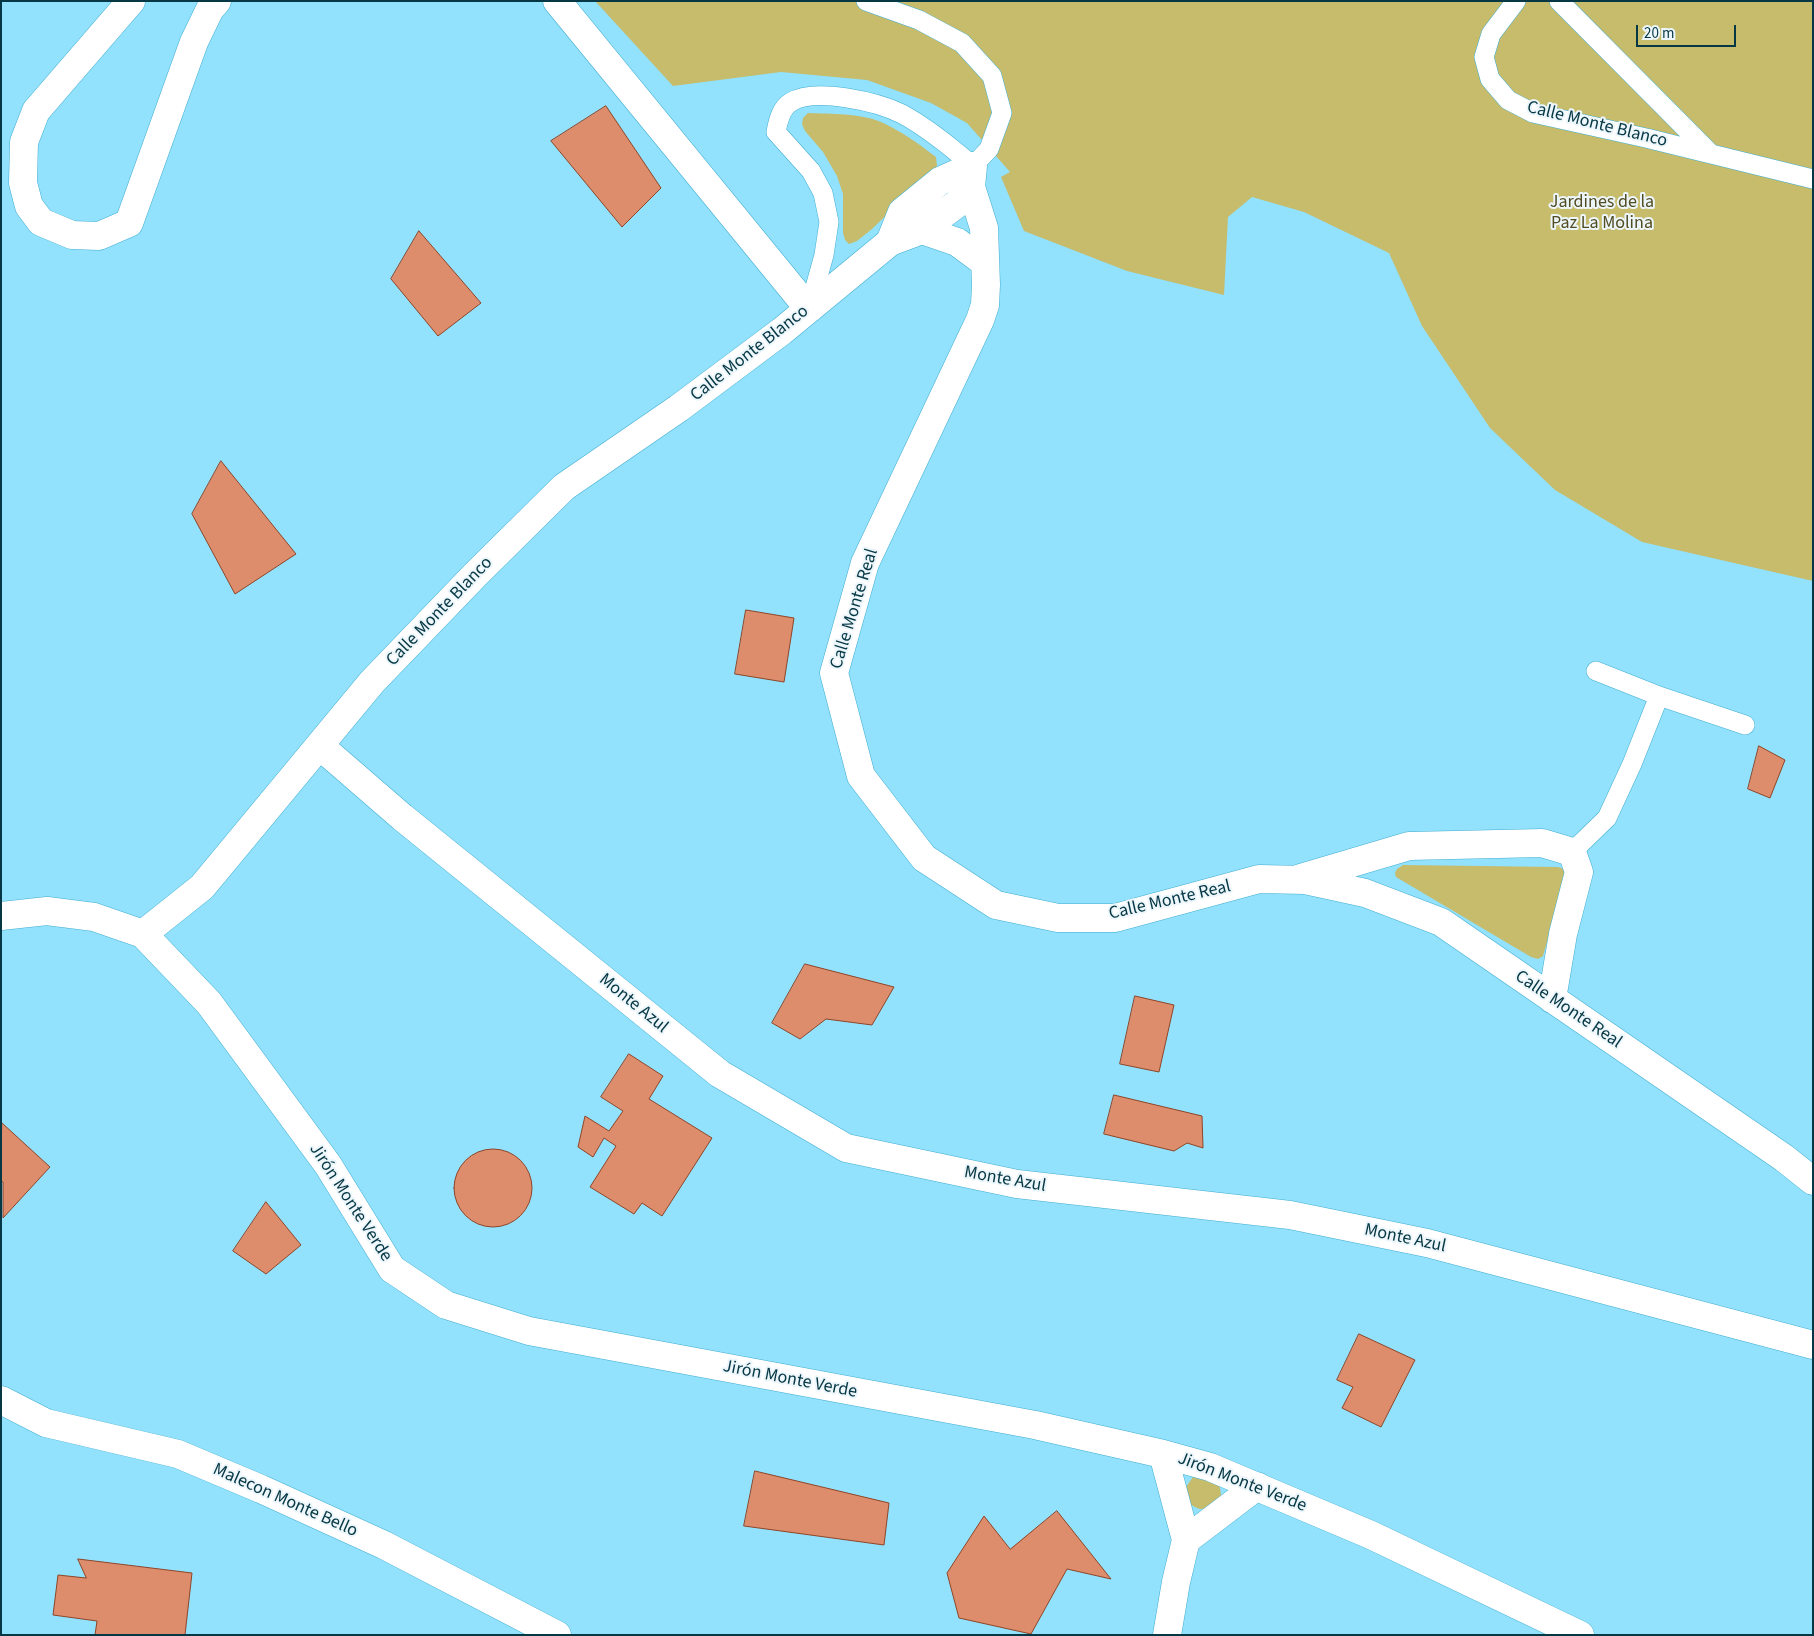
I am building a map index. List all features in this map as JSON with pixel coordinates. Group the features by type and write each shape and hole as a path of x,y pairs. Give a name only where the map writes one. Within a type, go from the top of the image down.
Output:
{"street":[{"path":"131,1 36,111 24,142 23,183 28,206 41,222 72,235 99,236 129,223 194,42 210,9 217,1"},
{"path":"557,1 809,309"},
{"name":"Calle Monte Blanco","path":"890,242 902,212 940,181 972,176"},
{"name":"Calle Monte Blanco","path":"143,934 202,887 372,682 475,575 564,487 679,408 809,309 890,242 922,230 962,200 972,176"},
{"name":"Calle Monte Real","path":"972,176 984,228 986,285 980,320 865,563 834,673 861,776 924,858 996,905 1058,918 1115,918 1259,879 1305,880 1365,893 1441,922 1784,1158 1813,1182"},
{"path":"922,230 957,242 984,262"},
{"name":"Monte Azul","path":"320,746 402,817 720,1074 846,1148 1017,1184 1290,1215 1427,1243 1813,1344"},
{"path":"1294,880 1409,846 1542,843 1572,852 1579,872 1563,934 1552,999"},
{"path":"1,916 47,911 94,917 143,934"},
{"name":"Jirón Monte Verde","path":"143,934 214,1011 328,1165 392,1269 446,1305 529,1331 1034,1425 1163,1454 1210,1467 1371,1534 1580,1635"},
{"name":"Malecon Monte Bello","path":"1,1400 46,1423 178,1454 261,1489 384,1545 557,1635"},
{"path":"1163,1454 1186,1540 1176,1582 1167,1635"},
{"path":"1186,1540 1257,1486"}],"lane":[{"name":"Calle Monte Blanco","path":"866,1 919,20 962,43 992,76 1002,113 988,149 972,176"},
{"name":"Calle Monte Blanco","path":"1516,1 1491,34 1484,57 1490,79 1508,100 1533,113 1813,179"},
{"name":"Calle Monte Blanco","path":"1559,1 1711,154"},
{"path":"809,309 824,255 829,222 823,193 811,171 776,132 778,118 790,102 815,94 853,98 900,114 938,136 972,176"},
{"path":"1596,671 1659,696 1746,725"},
{"path":"1572,852 1607,818 1632,764 1659,696"}],"green space":[{"name":"Jardines de la Paz La Molina","path":"595,1 1813,1 1813,581 1642,542 1555,490 1490,428 1422,326 1389,253 1304,212 1252,197 1228,217 1224,295 1127,271 1024,231 1001,177 1010,172 967,123 931,103 867,80 781,72 673,86"},
{"path":"808,113 855,115 881,122 896,129 936,157 937,166 872,229 857,241 849,244 845,240 843,233 843,194 837,176 823,152 805,131 802,124 803,118"},
{"path":"1403,865 1558,867 1564,869 1567,873 1543,956 1538,959 1531,957 1396,877 1397,869"},
{"path":"1198,1475 1219,1483 1220,1500 1205,1509 1198,1508 1189,1503 1186,1487 1193,1477"}],"building":[{"path":"606,106 661,188 622,227 551,141"},
{"path":"419,231 481,303 438,336 391,279"},
{"path":"221,461 296,554 235,594 192,514"},
{"path":"746,610 794,618 784,682 735,674"},
{"path":"1759,746 1785,760 1770,798 1748,789"},
{"path":"805,964 894,987 872,1025 826,1019 800,1039 772,1023"},
{"path":"1135,996 1174,1005 1159,1072 1120,1064"},
{"path":"629,1054 663,1076 649,1099 712,1138 662,1216 642,1203 634,1214 590,1187 616,1146 604,1138 593,1157 578,1147 585,1116 609,1131 623,1111 601,1097"},
{"path":"1114,1095 1202,1116 1203,1148 1187,1143 1174,1151 1104,1134"},
{"path":"2,1123 50,1167 3,1218 3,1182 1,1181"},
{"path":"493,1149 508,1152 521,1160 529,1173 532,1188 529,1203 521,1216 508,1224 493,1227 478,1224 465,1216 457,1203 454,1188 457,1173 465,1160 478,1152"},
{"path":"266,1202 301,1245 266,1274 233,1251"},
{"path":"1359,1334 1415,1360 1381,1427 1342,1408 1353,1387 1337,1380"},
{"path":"755,1471 889,1503 884,1545 744,1526"},
{"path":"1057,1511 1111,1579 1067,1569 1031,1634 959,1618 947,1573 984,1516 1010,1549"},
{"path":"78,1559 192,1573 185,1635 95,1635 97,1621 53,1615 58,1575 86,1578"}]}
